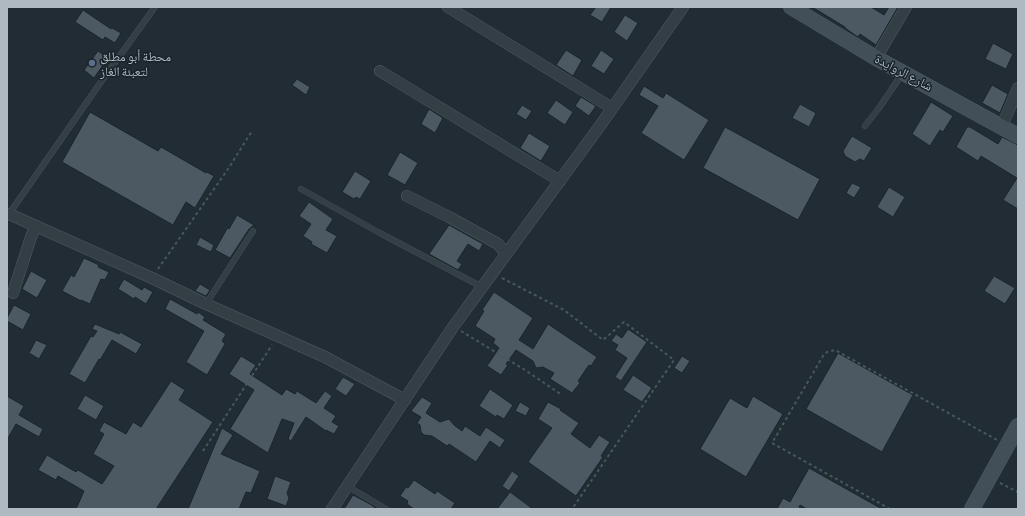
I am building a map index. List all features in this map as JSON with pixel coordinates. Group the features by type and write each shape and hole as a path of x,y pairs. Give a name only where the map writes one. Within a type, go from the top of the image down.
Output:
{"street":[{"path":"448,7 612,108"},
{"path":"332,509 453,327 560,181 683,7"},
{"name":"شارع الروايدة","path":"791,7 876,58 1018,136"},
{"path":"876,58 906,7"},
{"path":"380,71 560,181"},
{"path":"1002,126 1018,88"},
{"path":"407,196 498,244 506,254"},
{"path":"8,214 325,357 405,400"},
{"path":"13,293 36,226"},
{"path":"972,509 1018,426"}],"lane":[{"path":"8,214 155,7"},
{"path":"865,126 903,72"},
{"path":"301,189 482,287"},
{"path":"206,304 253,231"},
{"path":"347,486 386,509"}],"path":[{"path":"152,278 228,169 252,131"},
{"path":"492,273 564,310 603,340 624,322 674,360 572,509"},
{"path":"453,327 525,370 562,395"},
{"path":"203,451 278,336"},
{"path":"890,509 772,443 823,356 827,352 835,350 1007,446"},
{"path":"990,477 1018,492"}],"building":[{"path":"596,7 611,7 602,22 590,15"},
{"path":"812,7 871,7 884,15 889,7 898,7 876,45 860,34 858,37 845,27"},
{"path":"83,10 111,29 112,28 121,33 115,43 105,37 103,40 75,22"},
{"path":"625,15 638,23 627,41 614,32"},
{"path":"993,43 1013,54 1006,69 985,59"},
{"path":"566,50 582,60 573,76 556,65"},
{"path":"601,50 614,59 604,74 591,66"},
{"path":"98,51 108,58 94,78 84,70"},
{"path":"297,79 310,87 306,95 292,85"},
{"path":"992,85 1008,94 1000,113 982,103"},
{"path":"644,86 663,98 666,93 709,120 684,160 641,133 658,106 639,95"},
{"path":"581,97 596,106 589,116 575,106"},
{"path":"556,100 573,112 565,125 547,113"},
{"path":"931,102 953,116 943,132 940,130 930,146 912,134"},
{"path":"800,104 816,113 809,127 792,118"},
{"path":"522,105 532,111 526,120 516,114"},
{"path":"429,109 443,118 435,133 421,124"},
{"path":"90,112 158,151 161,147 206,173 207,172 214,176 195,208 186,202 173,225 62,162"},
{"path":"725,127 820,179 798,220 703,168"},
{"path":"967,127 970,127 998,144 1002,137 1018,145 1018,209 1003,200 1017,178 981,156 978,161 956,147"},
{"path":"529,133 550,146 541,161 520,148"},
{"path":"852,136 872,148 864,161 860,159 855,162 845,156 843,151"},
{"path":"400,152 418,163 405,185 387,175"},
{"path":"355,171 371,181 360,199 356,197 354,199 342,192"},
{"path":"852,183 861,187 854,198 846,193"},
{"path":"889,187 905,197 893,217 877,207"},
{"path":"309,202 333,219 326,230 337,236 327,253 311,244 312,242 303,236 311,224 299,216"},
{"path":"237,215 254,225 249,229 230,258 215,250 228,227 229,229"},
{"path":"449,225 483,244 479,251 468,244 457,261 462,264 458,270 429,254"},
{"path":"200,237 214,245 211,252 196,245"},
{"path":"84,258 99,265 98,267 109,272 105,280 101,279 90,304 62,291 71,275 74,277"},
{"path":"31,271 47,280 37,298 22,289"},
{"path":"994,276 1015,288 1005,304 984,291"},
{"path":"124,279 142,290 144,287 153,292 146,304 135,297 134,299 118,289"},
{"path":"200,284 210,290 206,296 195,291"},
{"path":"494,292 533,318 519,340 533,349 548,324 597,357 591,366 589,365 578,381 580,383 572,393 550,379 554,373 543,367 536,368 533,361 516,350 506,364 508,365 501,375 487,366 499,348 493,343 495,339 475,326 484,311 482,310"},
{"path":"170,299 197,314 198,312 205,317 203,320 226,334 222,341 225,344 207,375 186,362 204,331 165,309"},
{"path":"14,305 31,314 23,330 7,321 7,318"},
{"path":"95,324 119,334 120,332 142,344 136,354 112,340 85,383 69,374 91,336 93,337 97,331 92,329"},
{"path":"628,329 647,342 621,381 615,377 627,358 615,350 618,345 611,341 616,334 622,338"},
{"path":"36,340 47,345 39,359 29,353"},
{"path":"838,353 913,395 882,452 806,409"},
{"path":"241,356 256,365 250,374 282,395 286,389 295,394 297,391 316,403 325,391 332,396 324,408 336,416 332,422 339,426 334,434 326,431 306,417 291,441 288,439 294,423 282,419 268,453 230,429 254,390 229,374"},
{"path":"682,356 690,361 682,373 674,368"},
{"path":"633,375 652,388 642,402 623,390"},
{"path":"343,377 355,384 346,396 335,389"},
{"path":"171,381 185,390 179,400 213,422 156,509 76,509 84,491 58,476 56,480 38,470 47,455 76,472 78,470 102,484 114,466 93,454 104,434 99,431 104,422 126,434 133,422 141,427"},
{"path":"490,389 513,405 504,419 497,415 496,417 479,406"},
{"path":"85,395 104,406 96,420 77,409"},
{"path":"7,396 24,406 19,415 43,429 39,437 16,424 7,440"},
{"path":"753,396 783,414 746,477 700,449 730,398 747,408"},
{"path":"422,397 432,403 426,413 440,422 449,419 462,431 465,426 480,436 486,427 505,440 500,448 490,441 476,462 449,444 447,446 432,436 424,435 421,432 420,425 417,423 421,417 411,411"},
{"path":"520,402 530,408 526,416 515,411"},
{"path":"548,402 561,409 560,410 579,423 571,434 590,448 599,435 610,442 601,456 603,457 576,496 528,462 552,428 538,419"},
{"path":"222,428 233,435 221,454 260,471 251,493 246,492 239,509 188,509"},
{"path":"809,468 882,509 807,509 800,505 799,507 802,509 777,509 783,498 790,502"},
{"path":"512,471 519,476 509,491 502,486"},
{"path":"275,476 291,482 287,493 289,498 286,506 267,499"},
{"path":"414,480 435,494 437,491 455,503 451,509 414,509 407,504 408,501 400,496 406,487 408,488"},
{"path":"510,492 533,509 497,509"},
{"path":"353,495 370,504 377,509 344,509"}],"place":[{"name":"محطة أبو مطلق لتعبئة الغاز","path":"92,63"}]}
